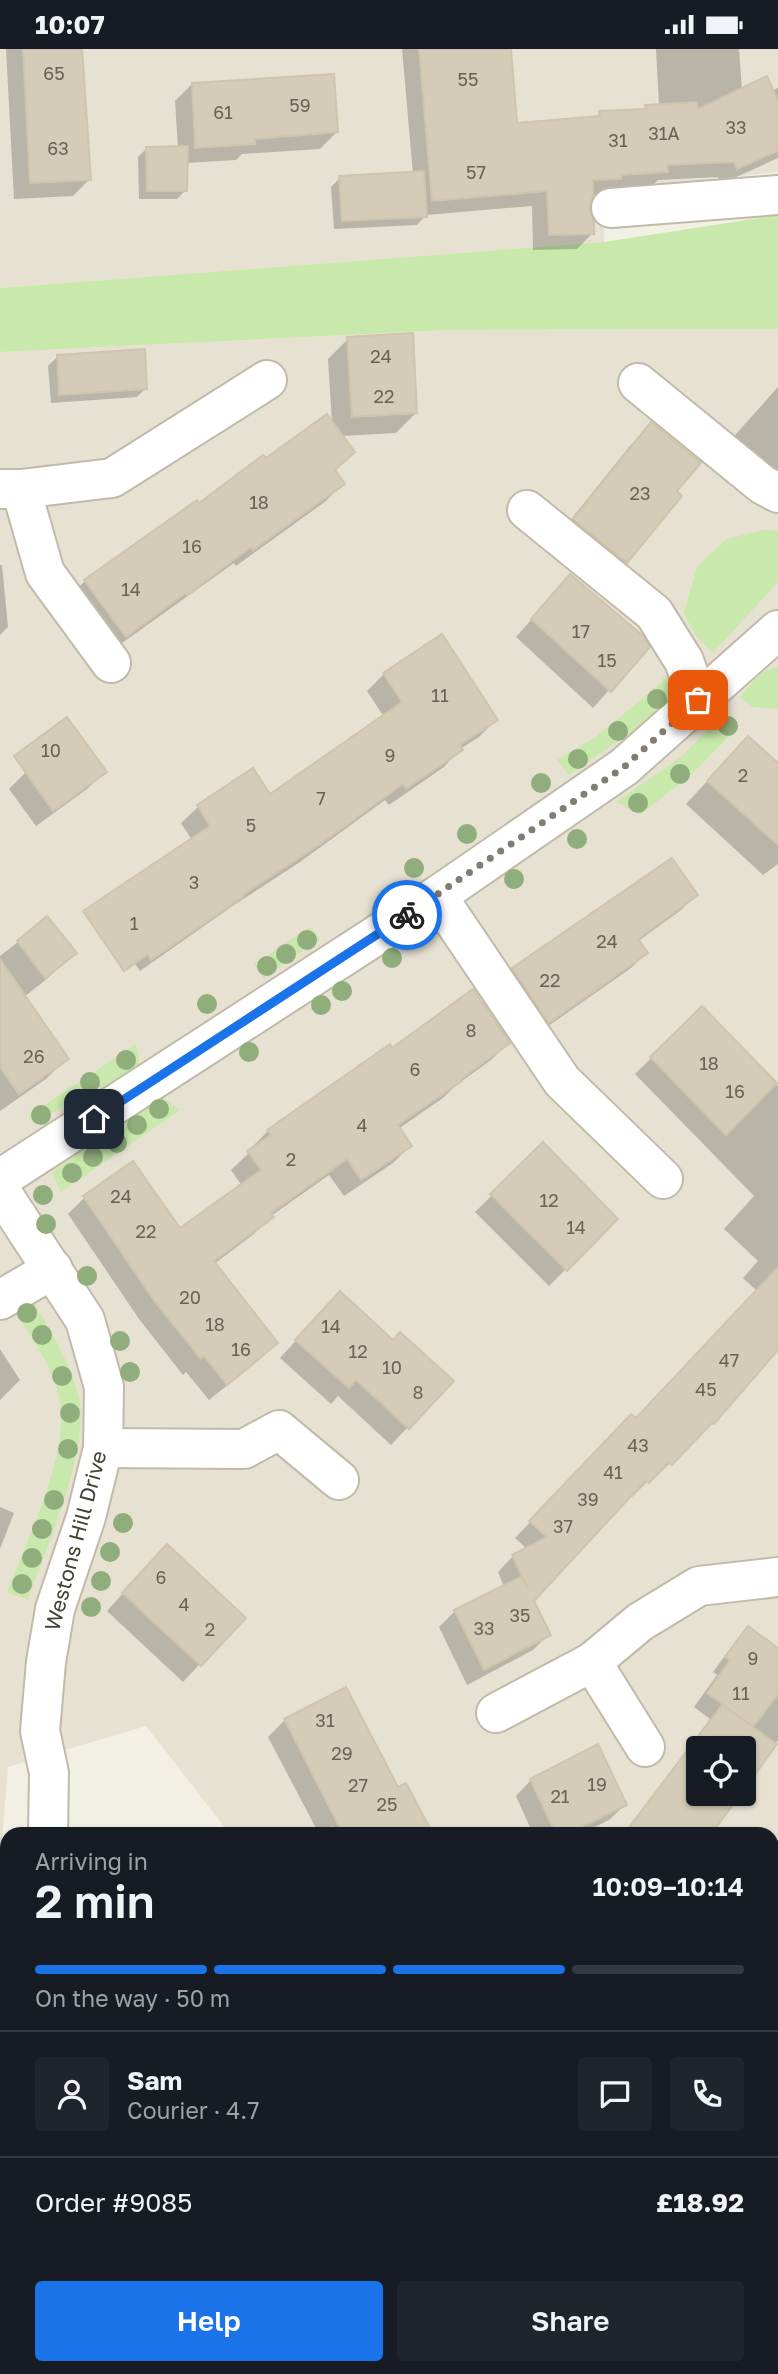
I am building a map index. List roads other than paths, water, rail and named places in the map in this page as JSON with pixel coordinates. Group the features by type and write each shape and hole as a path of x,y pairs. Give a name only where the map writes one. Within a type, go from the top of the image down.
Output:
{"street":[{"path":"611,208 778,195"},
{"path":"111,663 45,573 10,489 112,478 267,380"},
{"path":"638,383 763,485 778,493"},
{"path":"527,510 654,613 684,660 698,700"},
{"path":"0,1179 437,896 624,767 778,630"},
{"path":"437,896 562,1081 663,1179"},
{"name":"Westons Hill Drive","path":"0,1190 85,1320 104,1387 103,1448 86,1517 55,1609 46,1662 40,1731 49,1773 48,1827"},
{"path":"0,1300 53,1269"},
{"path":"103,1448 244,1449 279,1430 339,1480"},
{"path":"496,1713 592,1662 640,1622 699,1586 778,1577"},
{"path":"592,1662 645,1747"}]}
